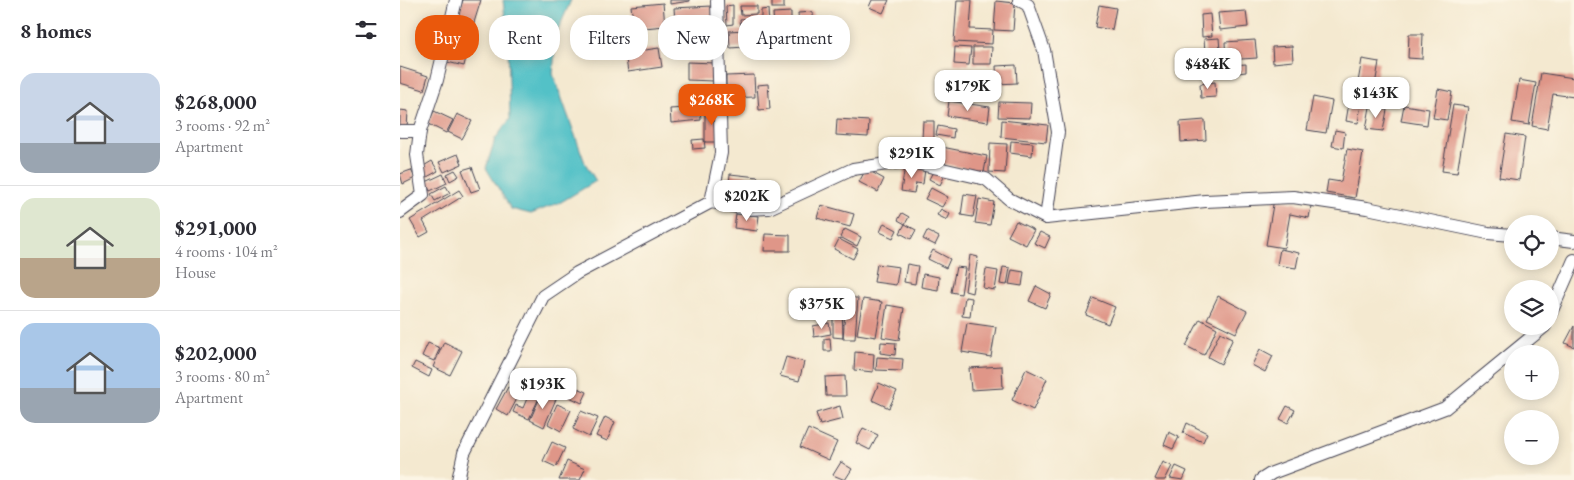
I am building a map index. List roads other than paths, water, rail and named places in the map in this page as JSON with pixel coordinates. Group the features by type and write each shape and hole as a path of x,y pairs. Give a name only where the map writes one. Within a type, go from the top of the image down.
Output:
{"street":[{"path":"400,212 424,195 417,156 420,131 437,80 456,0"},
{"path":"711,202 721,153 717,0"},
{"path":"1019,0 1028,5 1044,50 1058,132 1046,218"},
{"path":"400,131 420,131"},
{"path":"458,480 464,453 543,296 577,273 711,202 747,209 769,208 853,169 907,162 986,179 1009,199 1046,218 1205,201 1293,197 1367,208 1488,233 1504,234"},
{"path":"1559,239 1574,240"},
{"path":"1559,294 1574,260"},
{"path":"1261,480 1272,473 1445,408 1534,335"}],"water":[{"path":"503,0 571,0 560,26 560,15 505,15"},
{"path":"508,60 554,60 553,74 585,163 596,181 561,202 531,214 511,209 486,168 495,139 510,119"}]}
